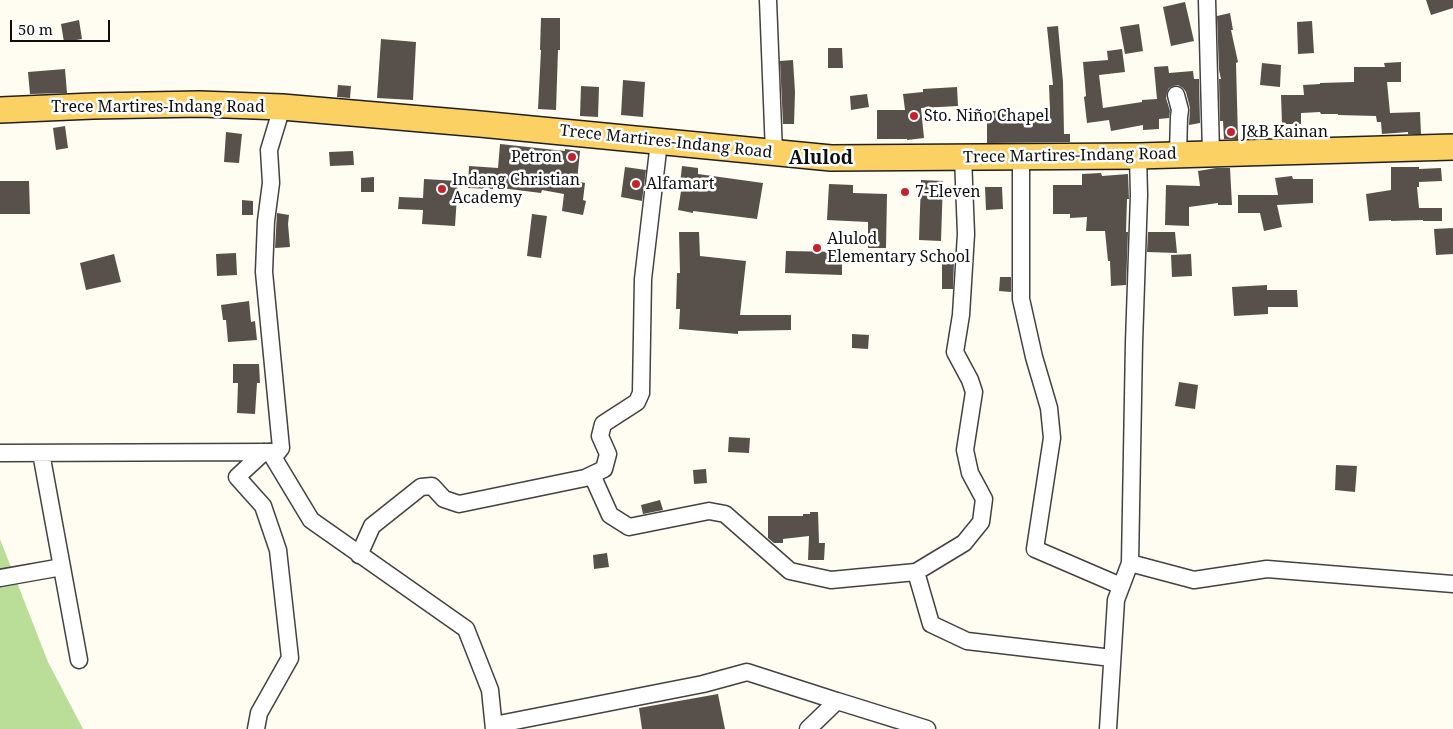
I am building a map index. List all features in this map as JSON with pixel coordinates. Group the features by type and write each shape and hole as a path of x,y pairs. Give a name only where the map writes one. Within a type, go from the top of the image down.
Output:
{"main road":[{"name":"Trece Martires-Indang Road","path":"0,110 200,104 282,107 831,158 1138,156 1453,147"}],"street":[{"path":"768,0 774,153"},
{"path":"1207,0 1211,153"},
{"path":"1176,95 1180,110 1178,154"},
{"path":"0,453 277,453 281,448 264,272 266,221 271,183 269,150 282,107"},
{"path":"359,555 372,526 421,487 432,486 444,499 459,504 585,478 604,470 608,454 600,436 603,424 637,402 641,394 643,279 659,142"},
{"path":"1108,729 1116,600 1130,563 1139,195 1138,156"},
{"path":"592,475 610,515 629,527 709,511 725,514 790,571 831,580 916,572 964,543 981,522 984,499 970,473 965,450 974,392 970,380 955,352 961,315 966,234 963,157"},
{"path":"1021,157 1021,299 1034,357 1049,408 1052,438 1035,549 1121,586"},
{"path":"267,452 311,520 466,629 490,690 494,727 703,684 747,672 927,729"},
{"path":"256,729 259,713 290,658 278,550 263,506 237,478 267,452"},
{"path":"40,453 79,660"},
{"path":"1130,563 1194,580 1267,569 1453,584"},
{"path":"0,578 62,567"},
{"path":"916,572 931,624 967,641 1112,658"},
{"path":"808,729 837,701"}],"green space":[{"path":"0,539 48,662 83,729 0,729"}],"building":[{"path":"1426,0 1453,0 1453,8 1431,15"},
{"path":"1185,2 1194,41 1171,46 1163,7"},
{"path":"1230,13 1233,30 1231,30 1238,62 1236,63 1238,139 1224,139 1223,121 1220,121 1219,79 1221,79 1217,16"},
{"path":"541,18 560,18 556,110 538,109"},
{"path":"79,20 82,39 64,42 61,24"},
{"path":"1312,21 1314,53 1298,54 1297,22"},
{"path":"1139,24 1143,51 1125,54 1120,27"},
{"path":"1058,26 1063,82 1064,134 1070,134 1070,142 987,143 987,111 1004,111 1004,113 1050,110 1049,85 1053,85 1047,27"},
{"path":"381,39 416,42 413,100 377,98"},
{"path":"828,48 842,48 843,68 828,68"},
{"path":"1122,49 1125,72 1099,75 1103,108 1157,99 1154,67 1168,66 1169,73 1193,71 1194,79 1199,79 1200,123 1189,125 1190,108 1186,92 1178,85 1169,88 1167,92 1166,98 1170,111 1169,118 1159,119 1159,129 1143,130 1143,125 1111,131 1109,120 1087,123 1083,62 1108,60 1107,51"},
{"path":"793,60 794,124 783,124 780,61"},
{"path":"1401,62 1401,82 1387,82 1390,113 1420,112 1421,134 1408,134 1408,132 1382,134 1381,122 1377,122 1376,116 1321,114 1320,112 1301,113 1301,124 1282,124 1281,95 1304,95 1303,85 1354,82 1354,67 1385,67 1384,63"},
{"path":"1262,63 1281,65 1280,87 1260,85"},
{"path":"65,69 67,93 30,94 28,72"},
{"path":"623,80 645,82 643,117 621,115"},
{"path":"338,85 351,86 350,98 337,97"},
{"path":"581,86 599,87 598,117 580,116"},
{"path":"957,87 958,106 921,108 924,138 907,140 877,139 877,110 905,110 903,94 923,92 923,89"},
{"path":"867,94 869,107 851,110 850,96"},
{"path":"65,126 68,148 56,150 53,128"},
{"path":"226,132 242,134 239,163 224,162"},
{"path":"500,144 580,151 577,181 585,183 583,200 586,201 583,215 562,211 564,194 542,190 541,193 493,187 493,189 468,188 469,166 498,168"},
{"path":"353,151 354,165 330,166 329,152"},
{"path":"682,166 698,168 698,174 763,183 757,219 678,210 682,185 680,184"},
{"name":"Alfamart","path":"625,167 646,170 642,201 621,197"},
{"path":"1391,167 1441,168 1442,181 1419,182 1419,187 1417,187 1419,208 1442,208 1442,221 1369,221 1366,194 1391,190"},
{"path":"1230,168 1232,205 1218,205 1218,203 1189,207 1189,226 1165,225 1166,185 1200,186 1198,171"},
{"path":"1101,173 1102,176 1128,174 1126,285 1111,286 1110,261 1108,261 1105,231 1086,231 1087,217 1070,218 1070,214 1053,214 1053,185 1082,185 1082,174"},
{"path":"1292,176 1293,179 1313,179 1313,203 1277,205 1282,227 1264,231 1260,213 1238,213 1238,195 1278,195 1275,178"},
{"path":"374,177 374,192 361,192 361,178"},
{"path":"424,179 458,181 455,226 422,224 423,210 398,209 399,197 423,198"},
{"path":"921,180 943,181 941,241 919,240"},
{"path":"0,181 29,181 30,214 0,214"},
{"path":"829,184 853,185 853,193 887,194 886,248 868,248 868,222 827,220"},
{"path":"985,187 1002,187 1003,209 986,210"},
{"path":"242,200 253,201 253,215 242,215"},
{"path":"277,213 289,215 290,247 275,248"},
{"path":"532,214 547,216 541,258 527,256"},
{"path":"1453,228 1453,254 1436,255 1434,229"},
{"path":"679,232 699,232 700,256 746,261 740,315 791,315 791,330 738,331 738,334 679,329 680,309 676,309 677,273 680,273"},
{"path":"1148,232 1175,232 1177,253 1147,252"},
{"path":"786,251 842,252 842,275 785,273"},
{"path":"236,253 237,275 217,276 216,254"},
{"path":"114,254 121,282 86,290 80,263"},
{"path":"1191,254 1192,276 1172,277 1171,255"},
{"path":"942,260 954,260 953,289 942,289"},
{"path":"1000,277 1011,277 1011,292 999,291"},
{"path":"1267,285 1267,290 1297,290 1298,307 1268,307 1268,314 1234,316 1232,287"},
{"path":"249,301 251,322 255,321 257,340 228,342 226,320 223,320 221,305"},
{"path":"852,334 869,335 868,349 852,348"},
{"path":"233,364 259,364 260,383 257,383 255,414 237,413 238,383 233,383"},
{"path":"1179,382 1198,385 1195,409 1175,406"},
{"path":"729,437 750,438 749,453 728,452"},
{"path":"1336,465 1357,466 1355,492 1335,490"},
{"path":"706,469 707,483 694,484 693,470"},
{"path":"660,500 663,510 643,514 641,505"},
{"path":"810,512 818,512 819,543 825,543 824,560 808,560 809,536 783,539 783,543 774,543 768,538 768,516 803,516 803,514 810,514"},
{"path":"607,553 609,567 594,569 593,555"},
{"path":"718,694 725,729 642,729 639,708"}],"place":[{"name":"Sto. Niño Chapel","path":"914,116"},
{"name":"J&B Kainan","path":"1231,132"},
{"name":"Petron","path":"572,157"},
{"name":"Alfamart","path":"636,184"},
{"name":"Indang Christian Academy","path":"442,189"},
{"name":"7-Eleven","path":"905,192"},
{"name":"Alulod Elementary School","path":"817,248"}],"district":[{"name":"Alulod","path":"821,159"}]}
